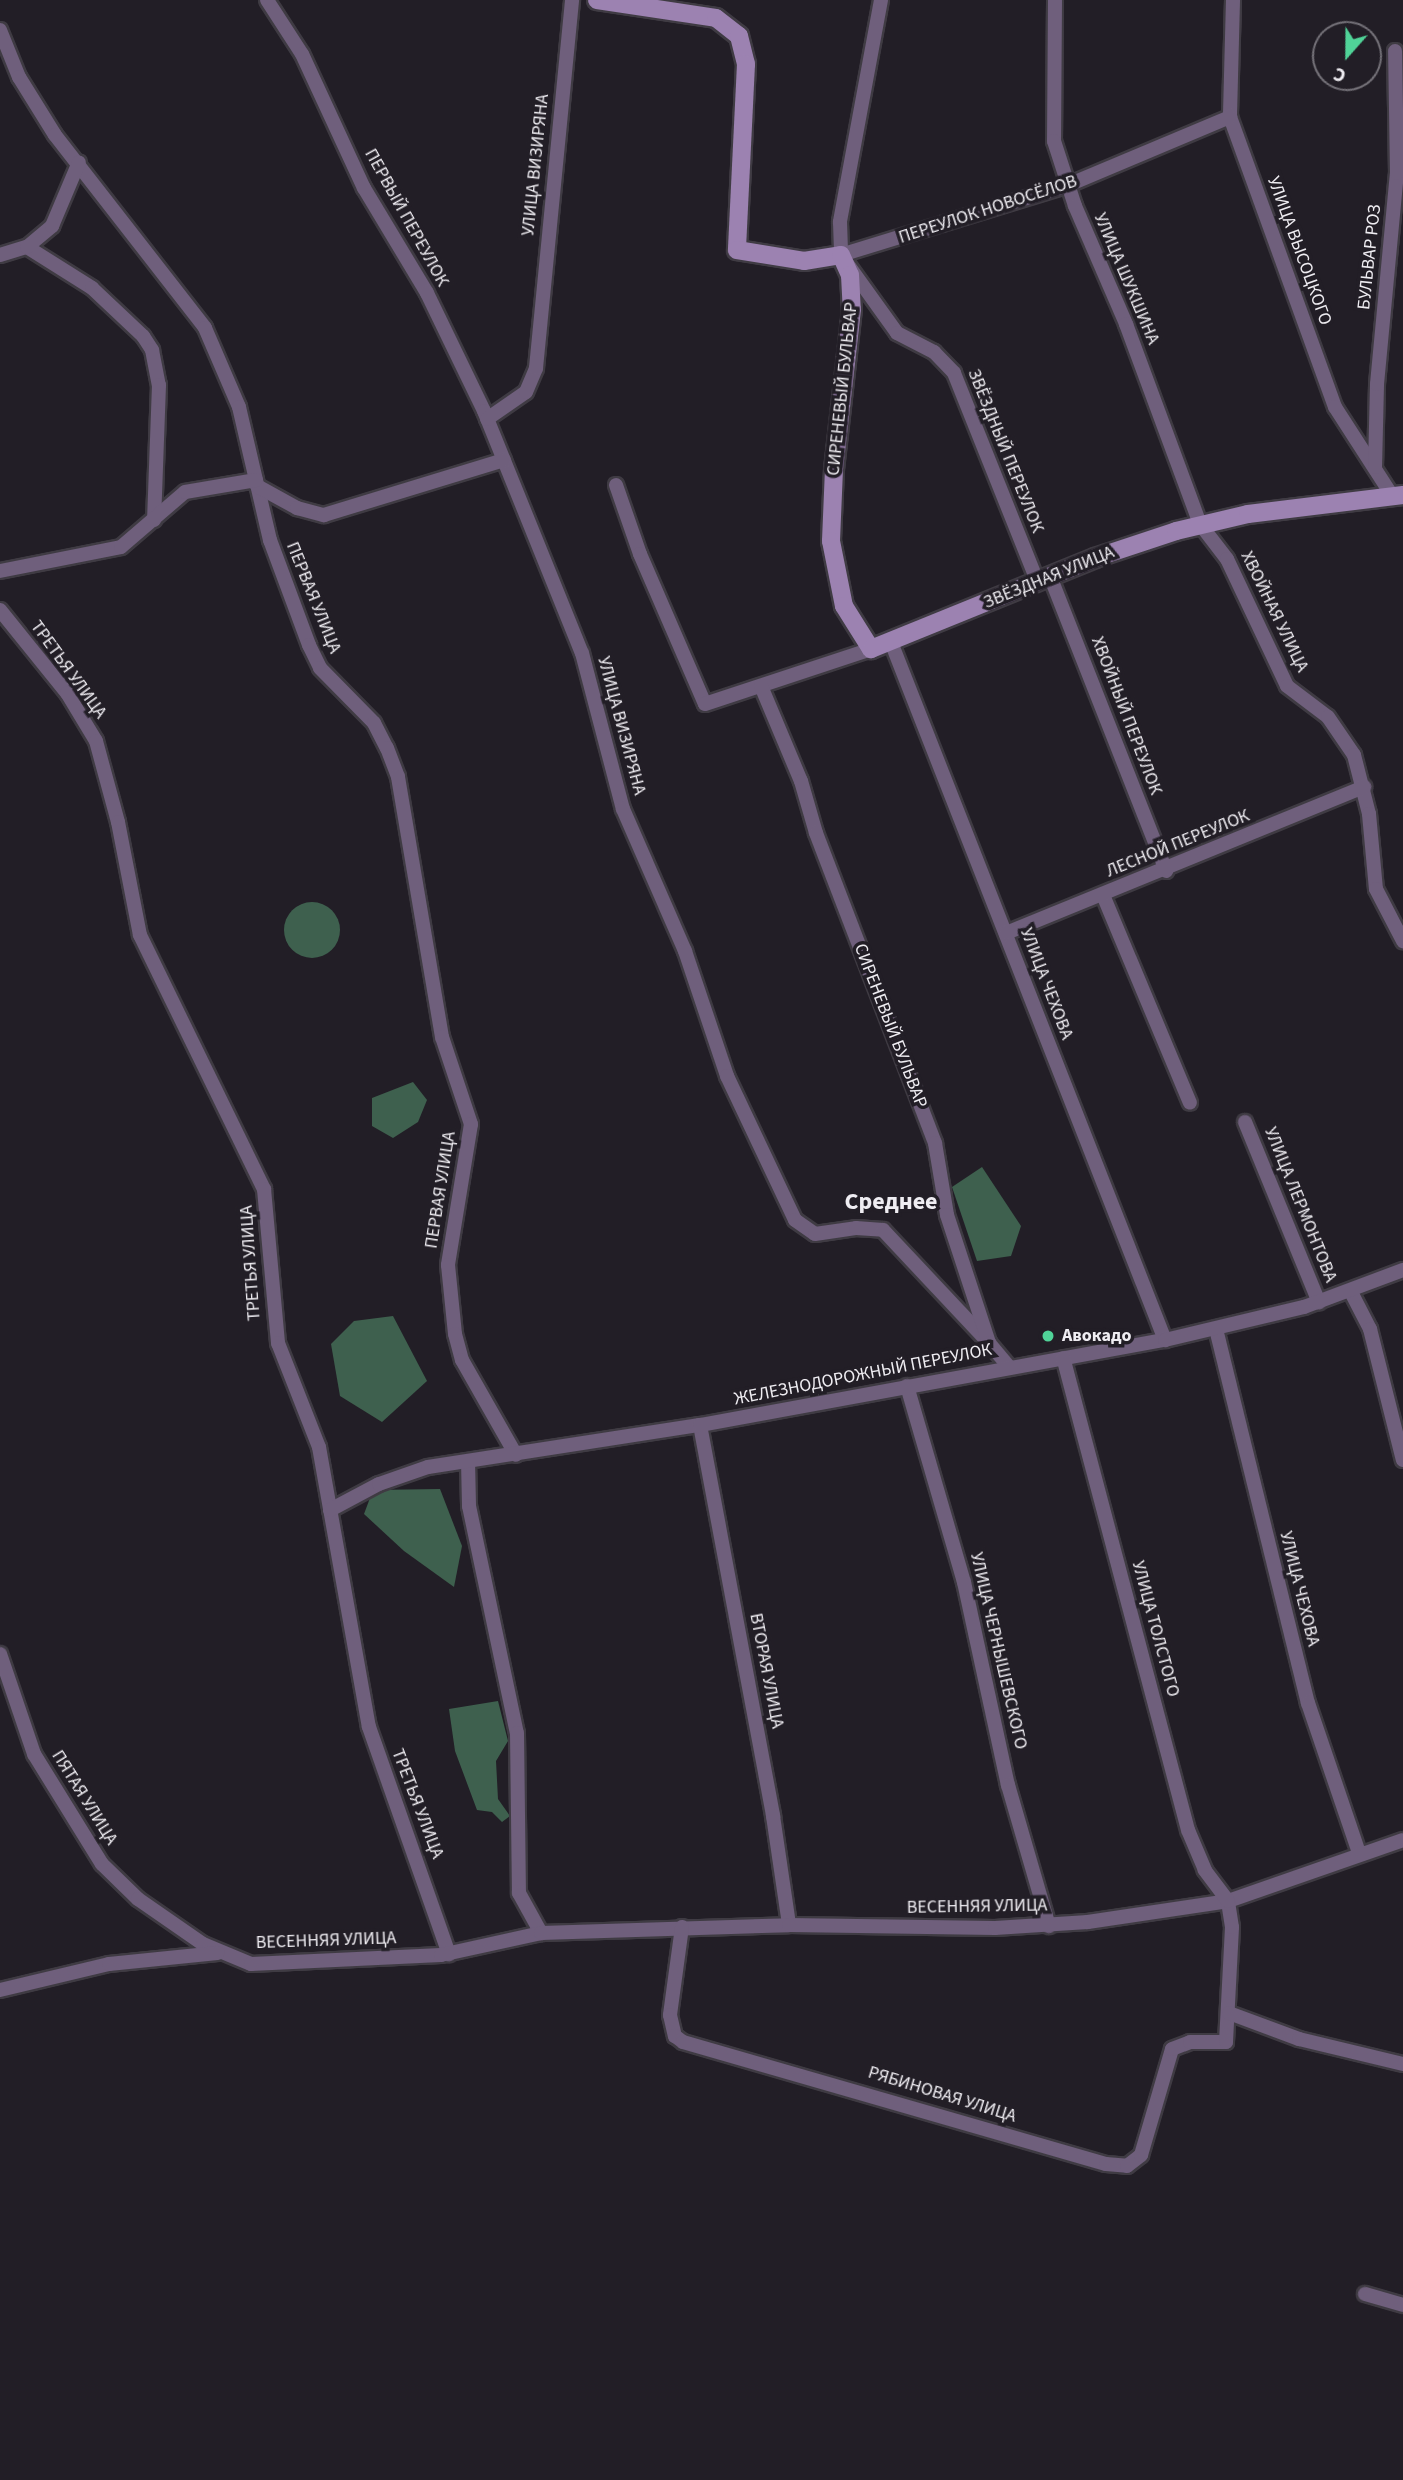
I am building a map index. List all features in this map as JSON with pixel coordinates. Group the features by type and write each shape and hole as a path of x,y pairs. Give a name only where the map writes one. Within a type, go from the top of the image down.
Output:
{"street":[{"name":"ПЕРВЫЙ ПЕРЕУЛОК","path":"267,0 302,54 364,188 427,293 487,419"},
{"name":"УЛИЦА ВИЗИРЯНА","path":"572,0 536,368 526,392 487,419 582,653 623,809 685,951 727,1076 794,1220 815,1234 856,1228 883,1230 989,1343"},
{"name":"ПЕРЕУЛОК НОВОСЁЛОВ","path":"597,0 716,18 734,30 745,48 737,250 804,261 841,255 1068,185 1230,117"},
{"name":"СИРЕНЕВЫЙ БУЛЬВАР","path":"870,649 844,606 833,564 834,469 853,290 841,255 840,222 881,0"},
{"name":"УЛИЦА ШУКШИНА","path":"1055,0 1054,141 1068,185 1126,324 1200,524"},
{"name":"УЛИЦА ВЫСОЦКОГО","path":"1233,0 1230,117 1327,387 1347,428 1398,496"},
{"name":"ПЕРВАЯ УЛИЦА","path":"0,30 5,50 36,107 205,328 239,407 283,579 309,645 320,668 374,723 398,777 442,1037 471,1124 468,1164 448,1265 455,1334 462,1360 516,1455"},
{"name":"БУЛЬВАР РОЗ","path":"1375,467 1377,384 1397,173 1395,51"},
{"path":"0,255 27,247 52,226 79,162"},
{"path":"27,247 92,288 143,336 152,350 159,385 154,520"},
{"name":"ЗВЁЗДНЫЙ ПЕРЕУЛОК","path":"841,255 897,333 934,352 954,373 1044,578"},
{"path":"0,570 121,547 185,492 257,483 297,508 324,515 504,460"},
{"name":"ЗВЁЗДНАЯ УЛИЦА","path":"616,485 640,554 705,704 891,642 1044,578 1200,524 1398,496"},
{"name":"ХВОЙНАЯ УЛИЦА","path":"1200,524 1227,559 1287,686 1343,734 1364,787 1376,889 1403,941"},
{"name":"ХВОЙНЫЙ ПЕРЕУЛОК","path":"1044,578 1166,871"},
{"name":"ТРЕТЬЯ УЛИЦА","path":"0,610 67,693 96,741 116,811 140,935 264,1189 278,1343 312,1425 369,1727 449,1954"},
{"name":"УЛИЦА ЧЕХОВА","path":"891,642 1165,1340"},
{"name":"СИРЕНЕВЫЙ БУЛЬВАР","path":"761,686 801,781 816,833 935,1143 947,1215 989,1343 1009,1367"},
{"name":"ЛЕСНОЙ ПЕРЕУЛОК","path":"1006,933 1166,871 1364,787"},
{"path":"1103,895 1190,1104"},
{"name":"УЛИЦА ЛЕРМОНТОВА","path":"1245,1122 1319,1302"},
{"name":"ЖЕЛЕЗНОДОРОЖНЫЙ ПЕРЕУЛОК","path":"330,1510 404,1473 700,1425 1165,1340 1319,1302 1403,1270"},
{"name":"УЛИЦА ЛЕРМОНТОВА","path":"1351,1292 1370,1329 1403,1460"},
{"name":"УЛИЦА ЧЕХОВА","path":"1216,1329 1308,1703 1359,1853"},
{"name":"УЛИЦА ТОЛСТОГО","path":"1063,1359 1188,1830 1205,1870 1228,1901"},
{"name":"УЛИЦА ЧЕРНЫШЕВСКОГО","path":"907,1386 964,1582 1009,1785 1049,1926"},
{"name":"ВТОРАЯ УЛИЦА","path":"700,1425 768,1788 789,1925"},
{"path":"468,1461 469,1506 517,1733 519,1893 541,1933"},
{"name":"ПЯТАЯ УЛИЦА","path":"0,1654 34,1754 88,1844 138,1899 217,1952"},
{"name":"ВЕСЕННЯЯ УЛИЦА","path":"0,1990 109,1964 217,1952 234,1961 272,1966 449,1954 541,1933 789,1925 1049,1926 1228,1901 1359,1853 1403,1840"},
{"path":"1228,1901 1232,1927 1229,2013 1299,2039 1403,2064"},
{"name":"РЯБИНОВАЯ УЛИЦА","path":"682,1927 670,2015 675,2036 683,2042 1106,2164 1127,2166 1141,2155 1172,2049 1190,2042 1226,2042 1229,2013"},
{"path":"1365,2294 1403,2305"}],"shaded area":[{"path":"306,902 318,902 332,910 340,924 338,941 332,950 318,958 306,958 289,946 284,936 284,924 296,907"},
{"path":"413,1082 427,1100 418,1122 393,1138 372,1126 372,1098"},
{"path":"982,1167 1021,1226 1011,1256 977,1261 952,1187"},
{"path":"393,1316 427,1381 382,1422 340,1396 331,1344 354,1321"},
{"path":"440,1489 462,1546 454,1587 404,1551 364,1514 373,1490"},
{"path":"498,1701 508,1741 496,1761 498,1799 510,1816 502,1822 492,1812 477,1810 455,1751 449,1709"}],"place":[{"name":"Авокадо","path":"1048,1336"}],"district":[{"name":"Среднее","path":"891,1202"}]}
